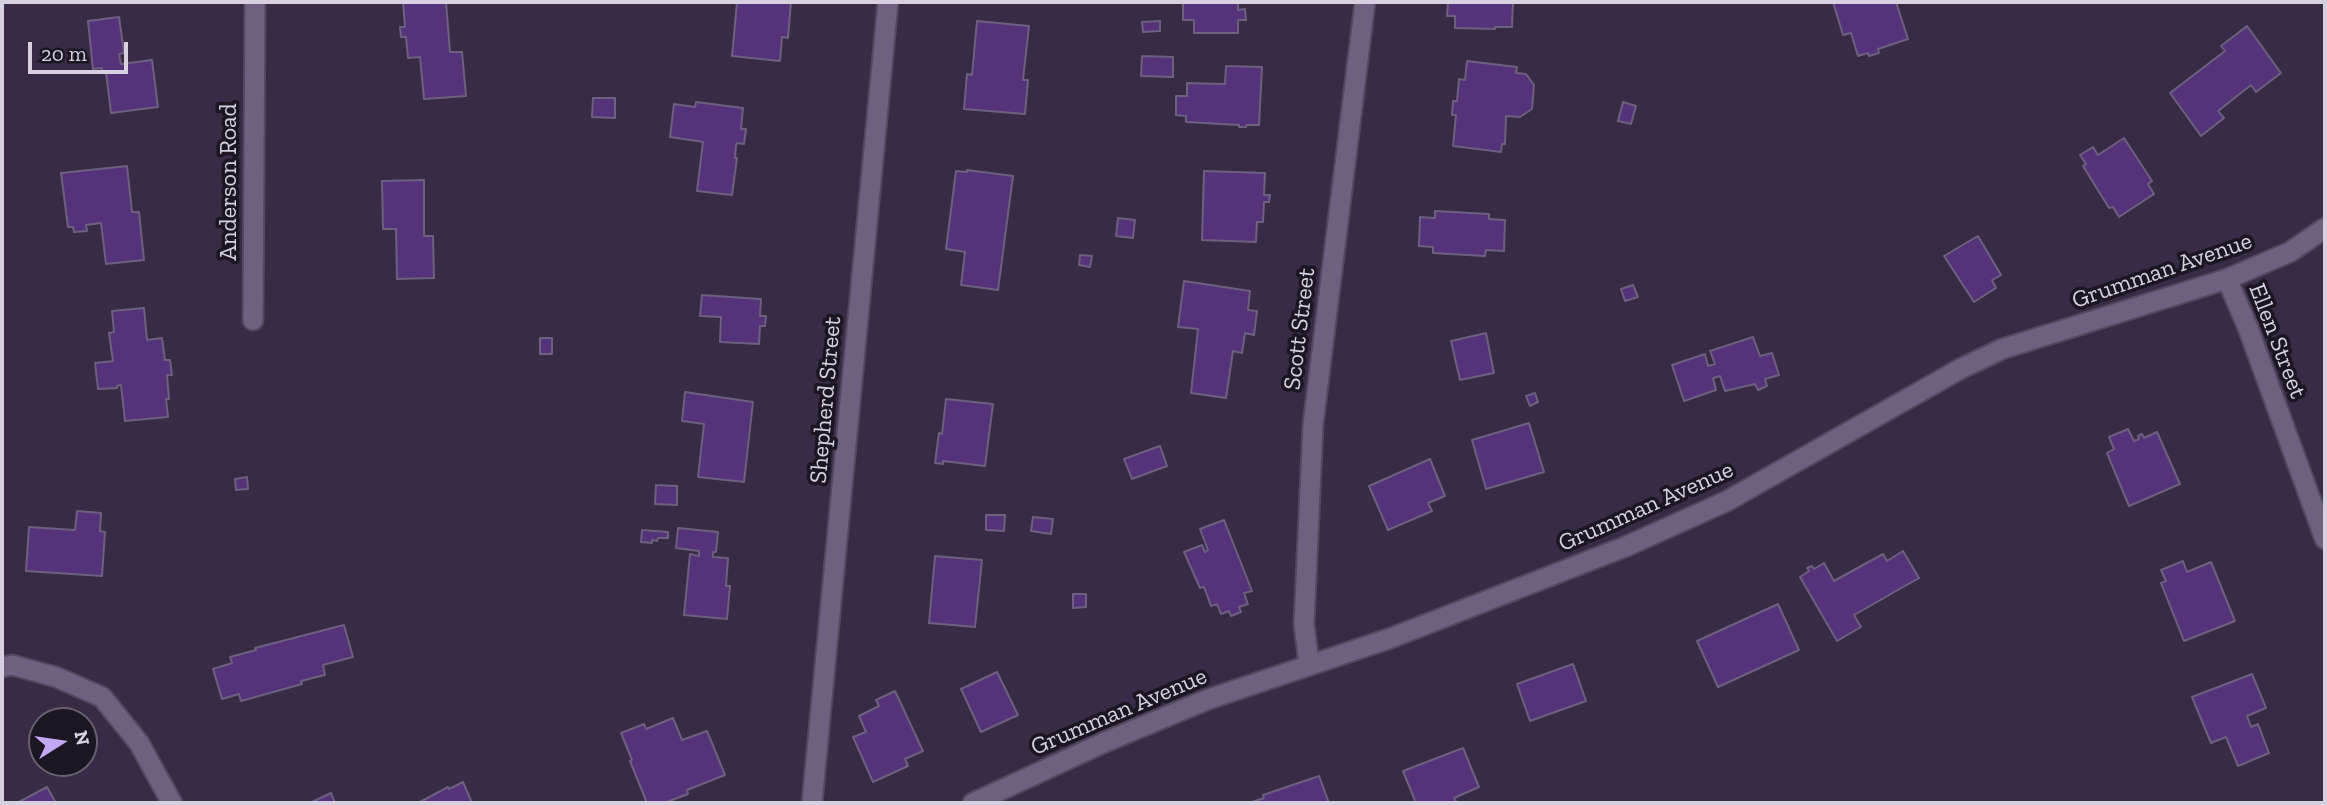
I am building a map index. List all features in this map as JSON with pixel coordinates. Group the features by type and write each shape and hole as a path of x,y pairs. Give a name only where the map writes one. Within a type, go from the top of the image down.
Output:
{"street":[{"name":"Anderson Road","path":"253,320 255,2"},
{"name":"Shepherd Street","path":"812,803 888,2"},
{"name":"Scott Street","path":"1309,664 1304,624 1313,425 1365,2"},
{"name":"Grumman Avenue","path":"973,803 1118,736 1209,699 1391,638 1627,546 1714,506 1960,369 2002,349 2227,279 2290,252 2325,228"},
{"name":"Ellen Street","path":"2227,279 2248,328 2325,539"},
{"path":"2,667 12,665 56,677 102,697 139,743 172,803"}],"building":[{"path":"403,2 446,2 450,52 462,52 466,96 424,99 420,57 408,58 406,37 401,37 400,27 405,27"},
{"path":"737,2 791,2 788,38 782,37 780,61 732,56"},
{"path":"1183,2 1238,2 1238,10 1245,9 1246,20 1238,20 1238,33 1194,33 1194,20 1183,20"},
{"path":"1448,2 1513,2 1512,27 1455,28 1455,16 1447,16"},
{"path":"1833,2 1896,2 1908,39 1878,49 1879,53 1858,56 1851,33 1843,35"},
{"path":"119,17 124,53 119,54 121,64 152,60 158,107 111,113 106,72 102,72 102,68 93,69 88,21"},
{"path":"977,21 1029,26 1023,80 1028,80 1025,114 964,109 967,74 972,75"},
{"path":"1160,21 1160,31 1143,32 1142,22"},
{"path":"2247,26 2281,73 2256,92 2251,85 2218,111 2224,118 2201,136 2170,93 2225,51 2221,46"},
{"path":"1142,56 1173,57 1173,77 1141,76"},
{"path":"1467,61 1517,67 1516,73 1526,74 1534,85 1532,109 1520,117 1506,116 1505,144 1502,144 1501,152 1453,146 1456,115 1452,115 1453,101 1457,101 1459,79 1465,80"},
{"path":"1226,66 1262,67 1259,125 1239,127 1186,122 1186,116 1176,115 1176,96 1187,96 1187,83 1225,84"},
{"path":"593,98 615,98 615,118 592,117"},
{"path":"696,102 743,108 741,129 746,129 744,144 737,143 736,146 732,195 697,191 703,142 670,137 674,104 695,107"},
{"path":"1623,102 1636,106 1631,124 1618,121"},
{"path":"2124,138 2152,181 2148,184 2154,194 2119,217 2113,207 2109,208 2083,166 2086,164 2080,155 2093,147 2098,155"},
{"path":"127,166 132,212 139,212 144,260 106,264 101,223 86,225 87,231 74,232 73,227 68,227 61,173"},
{"path":"956,171 1013,176 998,290 961,285 965,252 946,249"},
{"path":"1204,171 1265,173 1264,195 1270,195 1269,202 1264,202 1263,222 1257,222 1256,242 1202,240"},
{"path":"424,180 424,236 433,236 434,278 397,279 396,229 383,229 382,181"},
{"path":"1435,211 1489,214 1489,219 1505,220 1504,251 1486,250 1485,256 1433,253 1433,247 1419,246 1420,217 1435,218"},
{"path":"1118,218 1135,220 1133,238 1116,236"},
{"path":"1978,236 2001,275 1992,280 1996,288 1974,302 1944,256"},
{"path":"1080,255 1092,256 1090,267 1079,265"},
{"path":"1184,281 1250,291 1248,310 1257,311 1254,335 1245,333 1242,353 1233,351 1226,398 1191,393 1198,329 1178,327"},
{"path":"1633,285 1638,297 1625,301 1621,289"},
{"path":"702,295 761,299 760,316 766,316 765,326 760,326 759,344 720,342 721,317 700,316"},
{"path":"144,308 147,340 162,338 165,360 170,360 172,375 167,375 169,399 166,399 168,417 125,421 121,385 117,388 98,389 95,363 113,361 109,333 114,332 112,311"},
{"path":"1486,333 1494,373 1460,380 1451,341"},
{"path":"1753,337 1760,356 1772,353 1779,375 1765,379 1767,386 1758,390 1755,384 1725,391 1720,376 1713,378 1716,390 1684,401 1672,365 1705,354 1708,366 1715,364 1710,351"},
{"path":"540,338 552,338 552,354 540,354"},
{"path":"685,392 753,402 744,482 698,477 704,424 682,421"},
{"path":"1535,393 1538,402 1530,406 1526,396"},
{"path":"946,399 993,404 985,466 943,461 943,464 935,463"},
{"path":"1529,423 1544,472 1486,489 1472,440"},
{"path":"2128,429 2134,441 2142,434 2144,438 2157,432 2180,484 2129,506 2107,453 2114,449 2109,437"},
{"path":"1160,446 1167,466 1132,479 1124,459"},
{"path":"1430,459 1445,496 1428,503 1432,511 1388,530 1369,486"},
{"path":"247,477 248,489 236,490 235,479"},
{"path":"656,485 677,486 677,505 655,504"},
{"path":"77,511 101,513 100,531 105,532 102,576 26,571 29,527 75,530"},
{"path":"986,515 1005,515 1004,531 986,530"},
{"path":"1033,517 1053,519 1051,534 1031,531"},
{"path":"1224,520 1252,591 1244,593 1248,604 1239,607 1241,612 1231,616 1229,611 1221,614 1217,604 1211,606 1204,587 1200,588 1184,552 1202,545 1205,552 1208,550 1200,529"},
{"path":"678,528 718,532 713,557 728,558 726,586 730,586 727,619 684,615 690,554 699,556 699,551 676,548"},
{"path":"642,530 668,532 668,538 658,538 657,541 652,540 652,543 641,542"},
{"path":"1903,551 1919,578 1854,615 1861,627 1837,641 1800,577 1809,571 1807,568 1812,566 1814,569 1824,563 1834,581 1883,554 1887,561"},
{"path":"935,556 982,560 975,627 929,623"},
{"path":"2183,561 2187,572 2211,562 2235,621 2184,641 2161,583 2166,581 2161,570"},
{"path":"1073,594 1086,594 1086,607 1073,608"},
{"path":"1778,604 1799,650 1718,687 1697,641"},
{"path":"344,625 353,657 323,665 325,675 241,701 239,694 222,699 213,669 232,663 230,657"},
{"path":"1573,664 1586,701 1530,721 1517,684"},
{"path":"997,672 1018,715 981,732 961,689"},
{"path":"2252,674 2266,708 2247,716 2251,727 2258,724 2269,753 2238,766 2226,737 2211,743 2192,697"},
{"path":"895,691 923,751 905,759 908,766 873,782 853,737 866,732 859,716 879,706 876,700"},
{"path":"673,718 682,740 707,731 725,775 687,790 688,794 664,803 647,803 621,733 644,724 646,729"},
{"path":"1463,748 1479,787 1454,798 1457,803 1416,803 1403,771"},
{"path":"1319,776 1329,803 1249,803 1264,798 1263,795"},
{"path":"463,782 472,803 418,803 448,787 449,789"},
{"path":"47,787 56,803 17,803"},
{"path":"331,793 335,803 310,803"}]}
